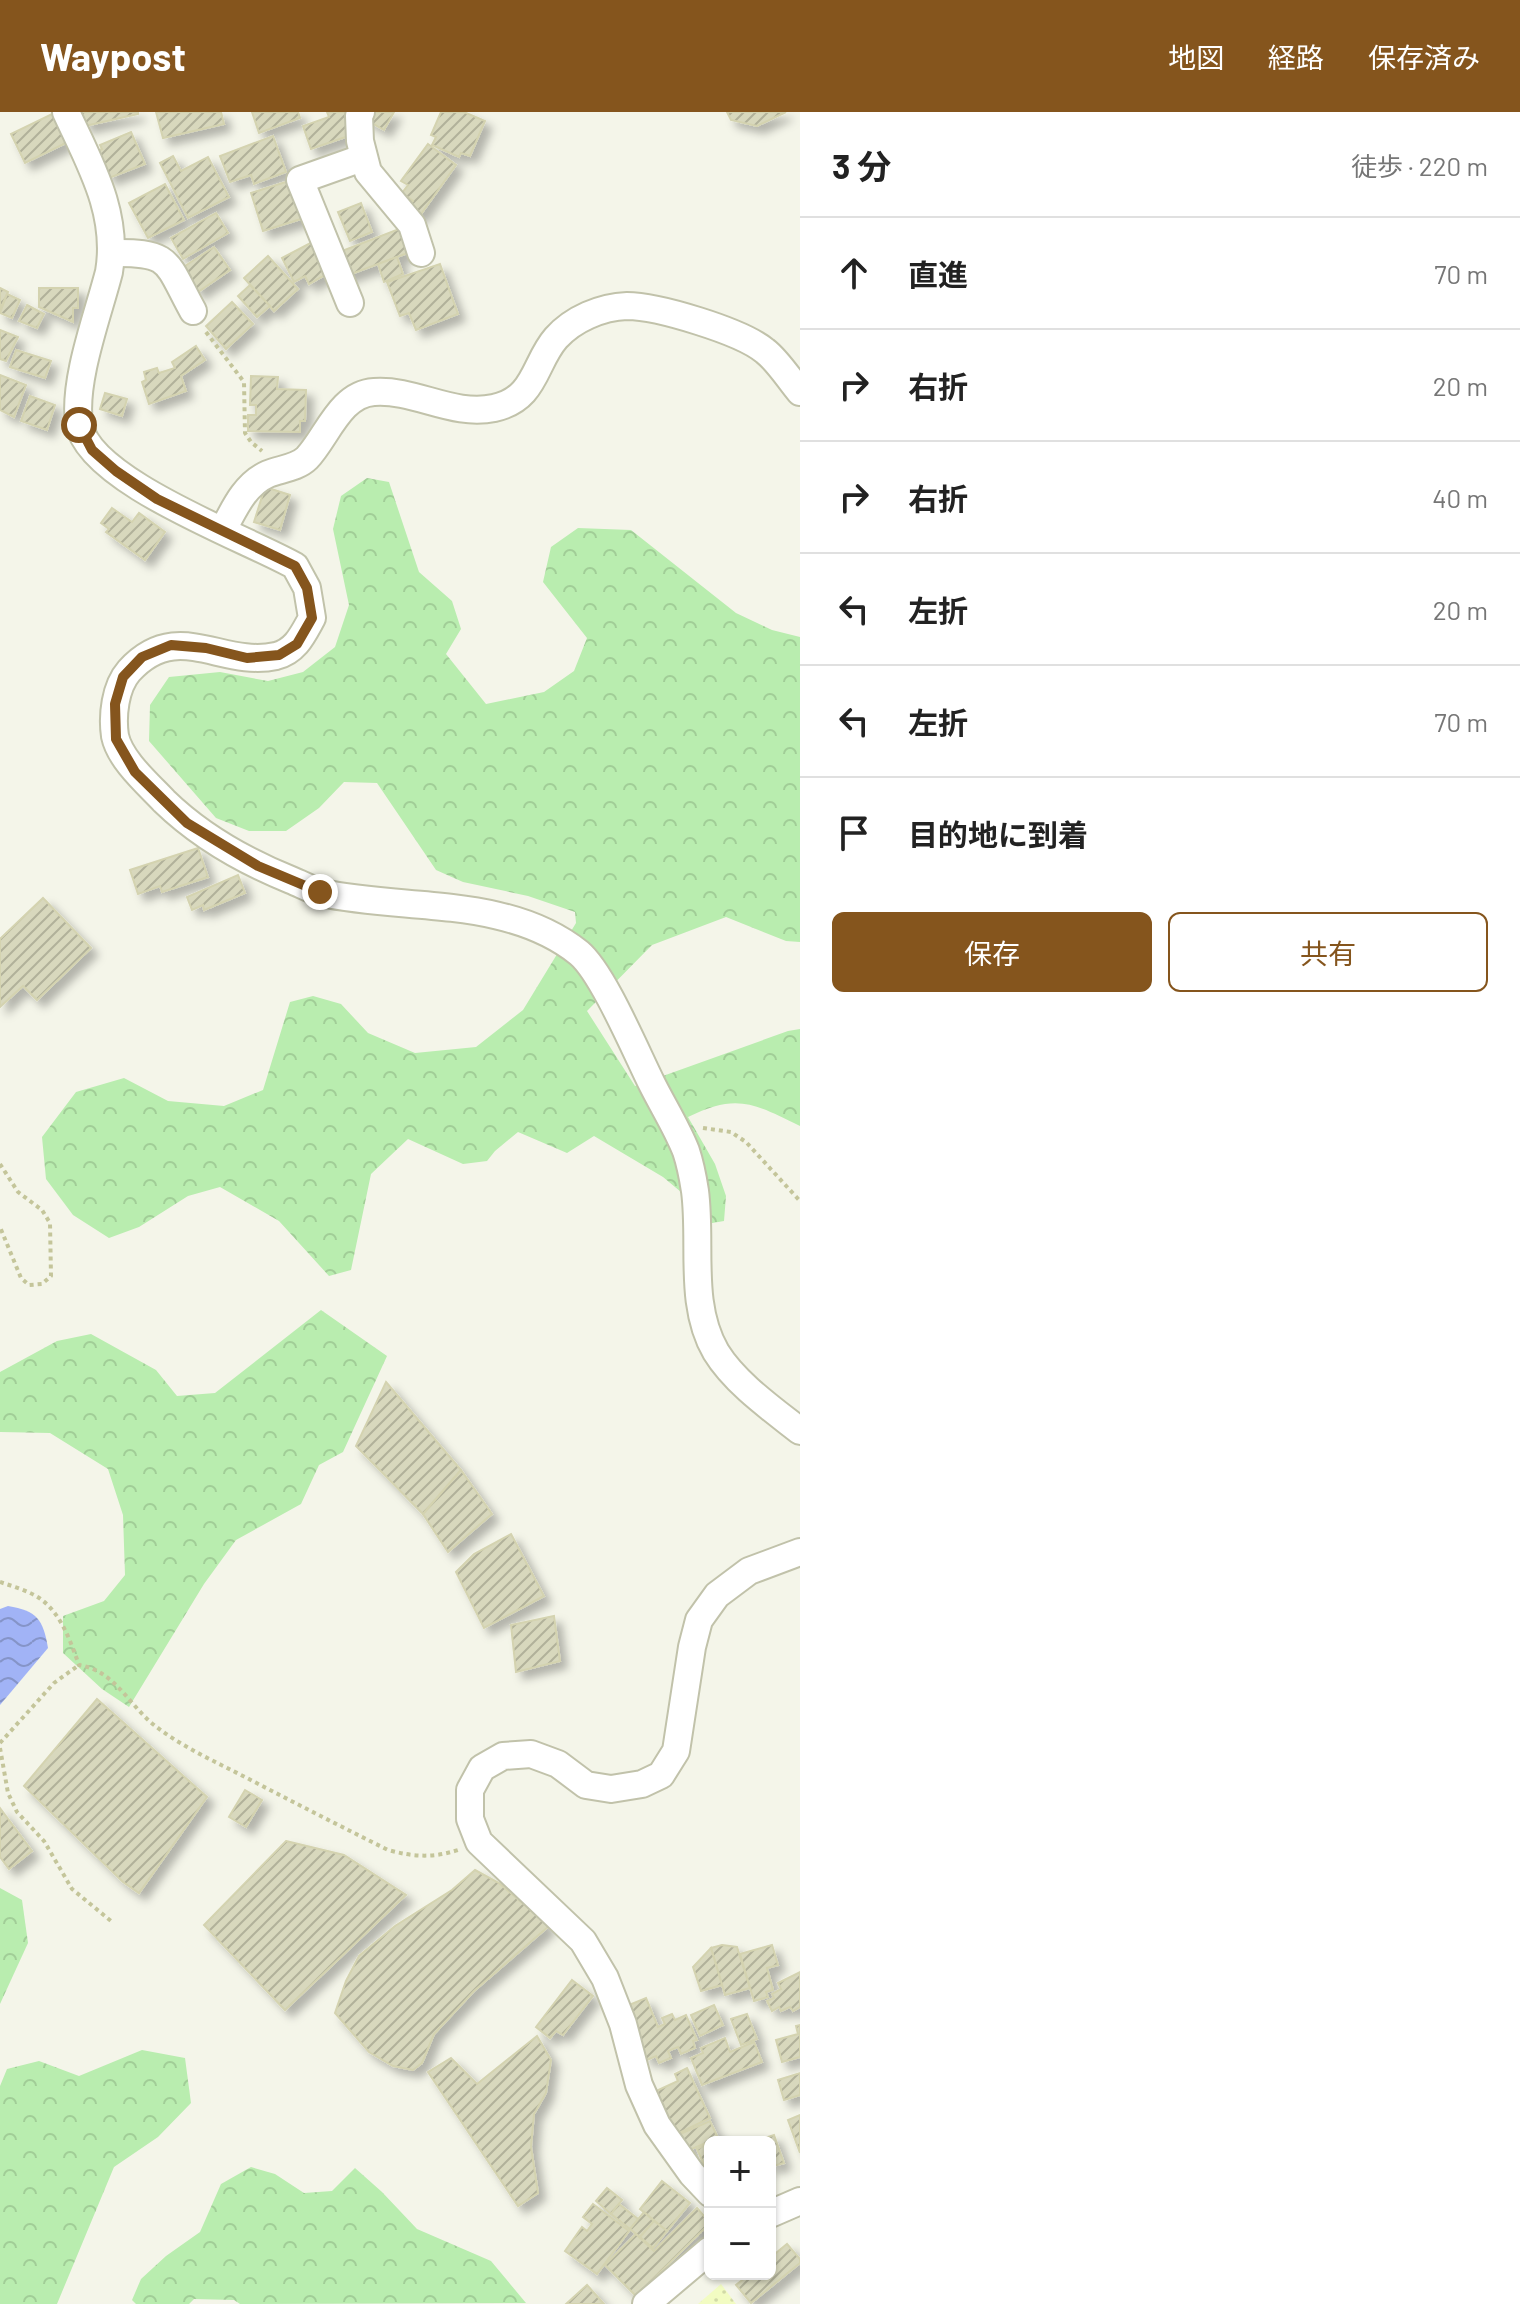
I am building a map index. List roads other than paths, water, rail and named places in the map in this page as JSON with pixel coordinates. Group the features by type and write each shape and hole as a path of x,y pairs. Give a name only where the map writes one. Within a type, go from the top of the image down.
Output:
{"street":[{"path":"66,112 108,208 113,253 79,391 79,425 92,450 157,499 295,566 307,588 312,618 297,644 279,655 247,658 206,648 171,645 142,657 123,677 115,704 116,739 135,772 187,823 258,866 320,892 503,917 544,930 581,955 605,990 686,1152 695,1187 702,1317 717,1353 755,1396 800,1431"},
{"path":"361,112 362,158 368,172 412,225 421,253"},
{"path":"350,303 300,180 362,158"},
{"path":"113,253 156,255 169,266 193,311"},
{"path":"223,530 239,500 252,485 266,475 305,460 329,423 365,393 387,392 463,410 495,408 520,396 540,369 555,339 577,321 602,310 628,306 733,333 765,351 800,392"},
{"path":"704,2187 657,2125 639,2085 623,2024 605,1978 583,1941 479,1842 470,1819 470,1790 482,1768 503,1756 531,1754 558,1764 586,1785 611,1789 642,1784 661,1775 676,1751 699,1620 717,1595 749,1571 800,1552"},
{"path":"776,2211 800,2201"},
{"path":"646,2304 704,2255"}],"water":[{"path":"8,1606 37,1618 44,1630 48,1648 0,1705 0,1609"}]}
